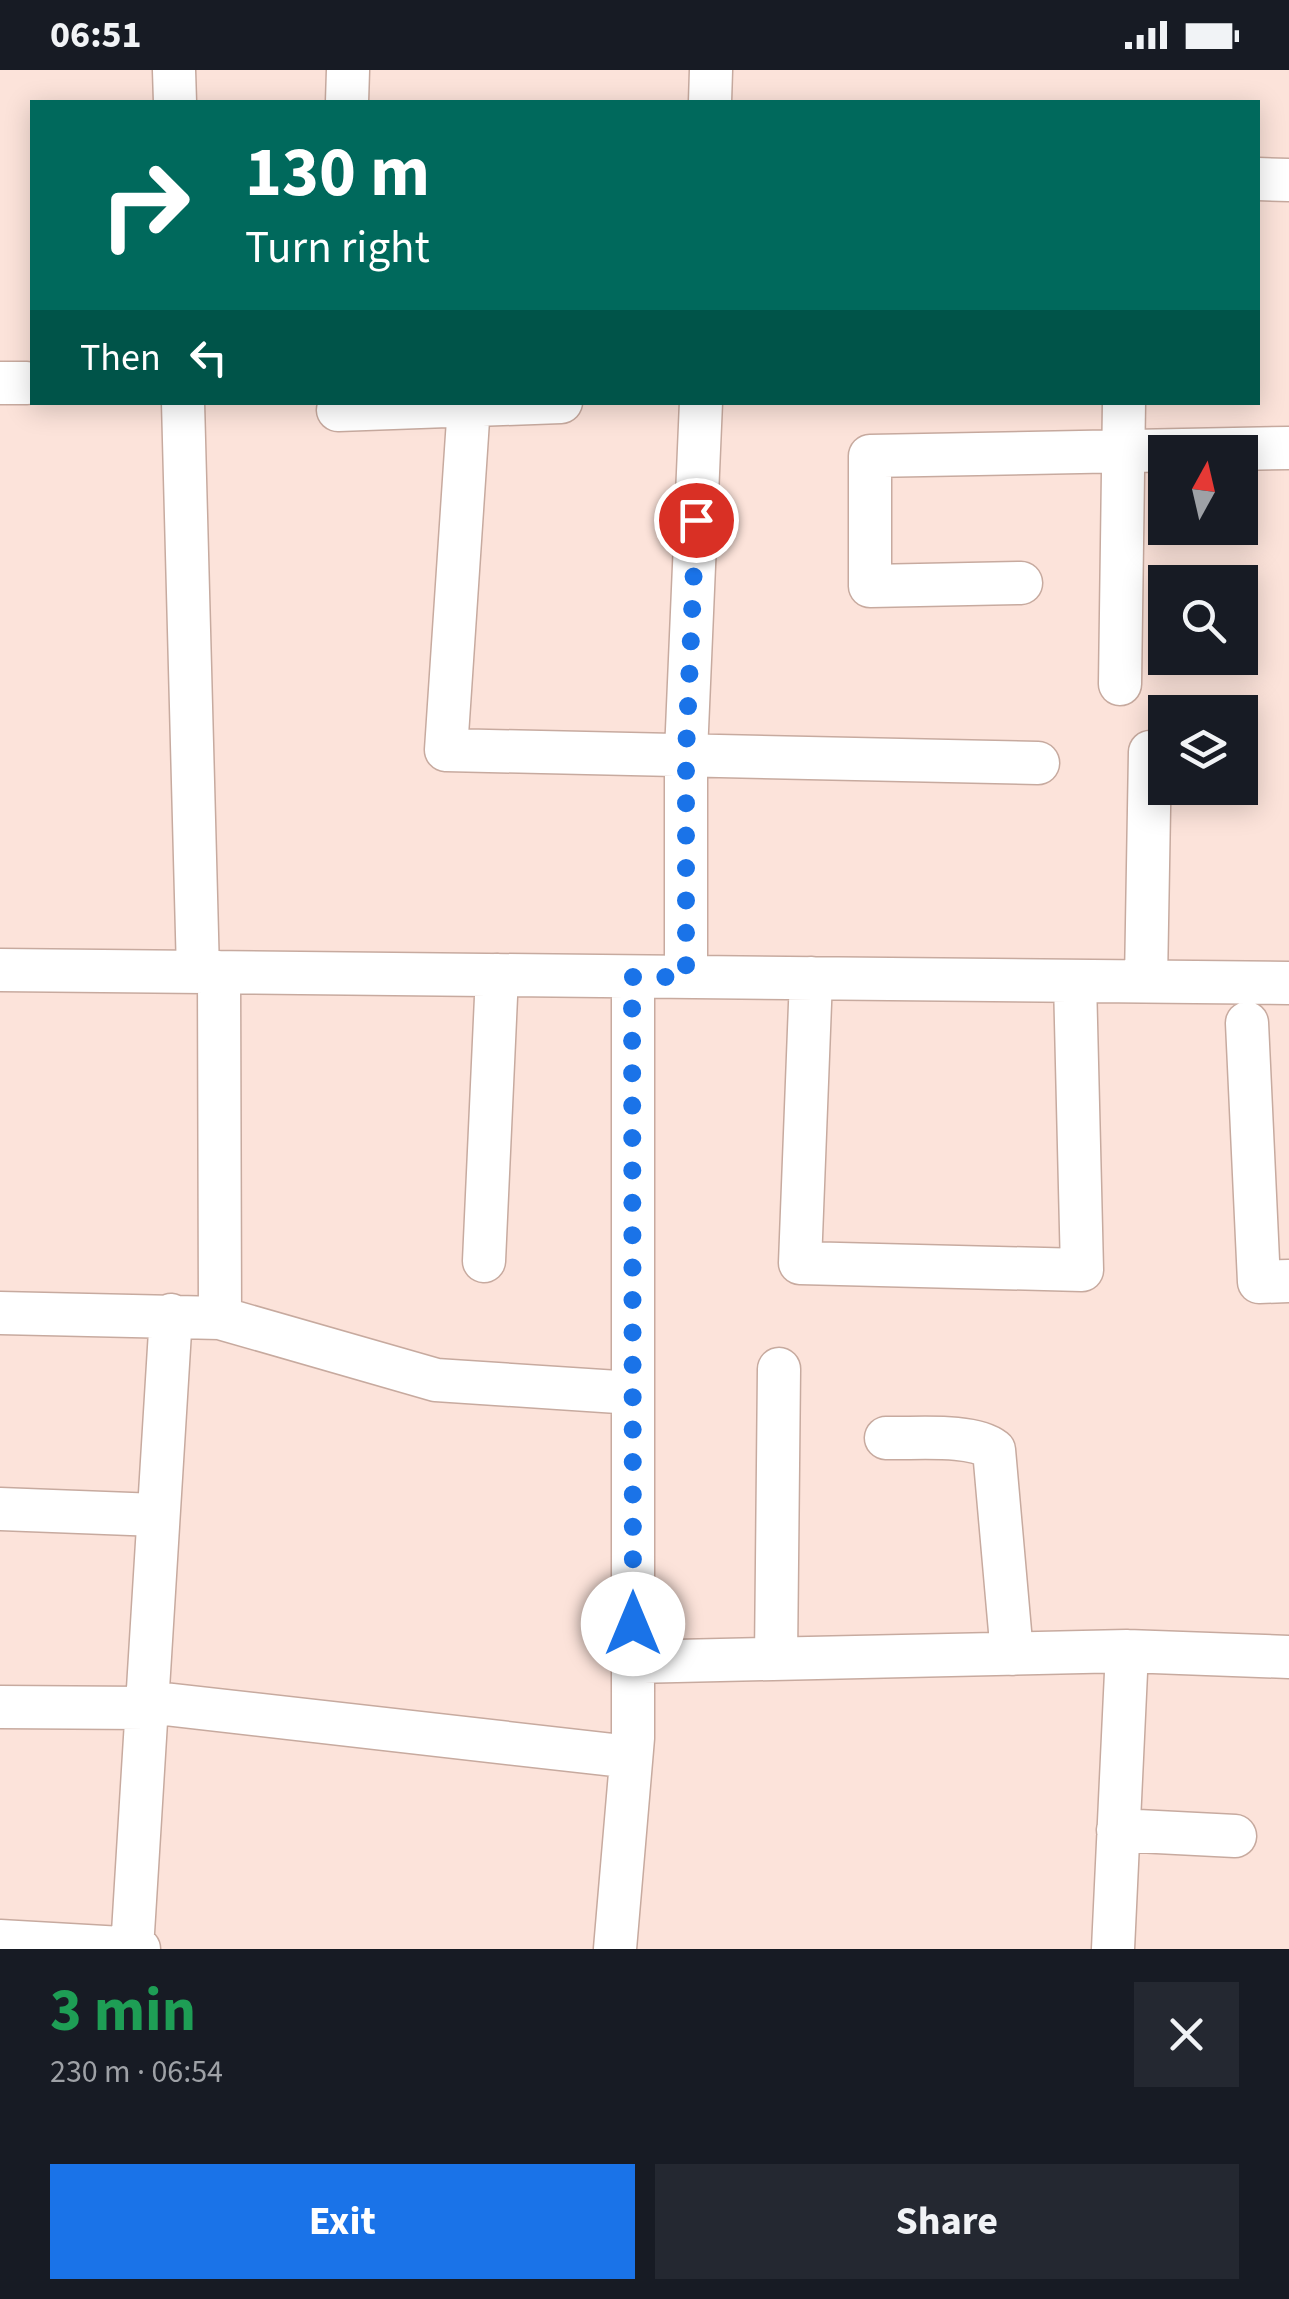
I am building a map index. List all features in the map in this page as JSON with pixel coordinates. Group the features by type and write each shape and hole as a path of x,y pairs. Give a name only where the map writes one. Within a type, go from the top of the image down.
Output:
{"street":[{"path":"174,70 175,100"},
{"path":"348,70 348,100"},
{"path":"710,100 711,70"},
{"path":"1260,180 1289,180"},
{"path":"183,405 220,1318"},
{"path":"338,410 492,405"},
{"path":"686,977 686,753 700,405"},
{"path":"1120,684 1124,405"},
{"path":"469,406 446,750 1038,763"},
{"path":"1021,583 870,586 870,456 1289,448"},
{"path":"1146,981 1149,805"},
{"path":"0,970 1289,984"},
{"path":"484,1261 498,975"},
{"path":"615,1949 632,1757 632,977"},
{"path":"811,978 800,1263 1082,1270 1074,981"},
{"path":"1248,1023 1259,1282 1289,1282"},
{"path":"0,1312 220,1318 436,1380 633,1393"},
{"path":"132,1948 171,1316"},
{"path":"776,1659 779,1369"},
{"path":"886,1438 968,1440 994,1450 1012,1654"},
{"path":"0,1509 157,1515"},
{"path":"633,1662 1127,1651 1289,1657"},
{"path":"1112,1949 1127,1651"},
{"path":"0,1707 146,1704 632,1757"},
{"path":"1118,1830 1235,1836"},
{"path":"4,1944 139,1949"}],"route":[{"path":"633,1624 632,977 686,977 686,753 696,520"}]}
